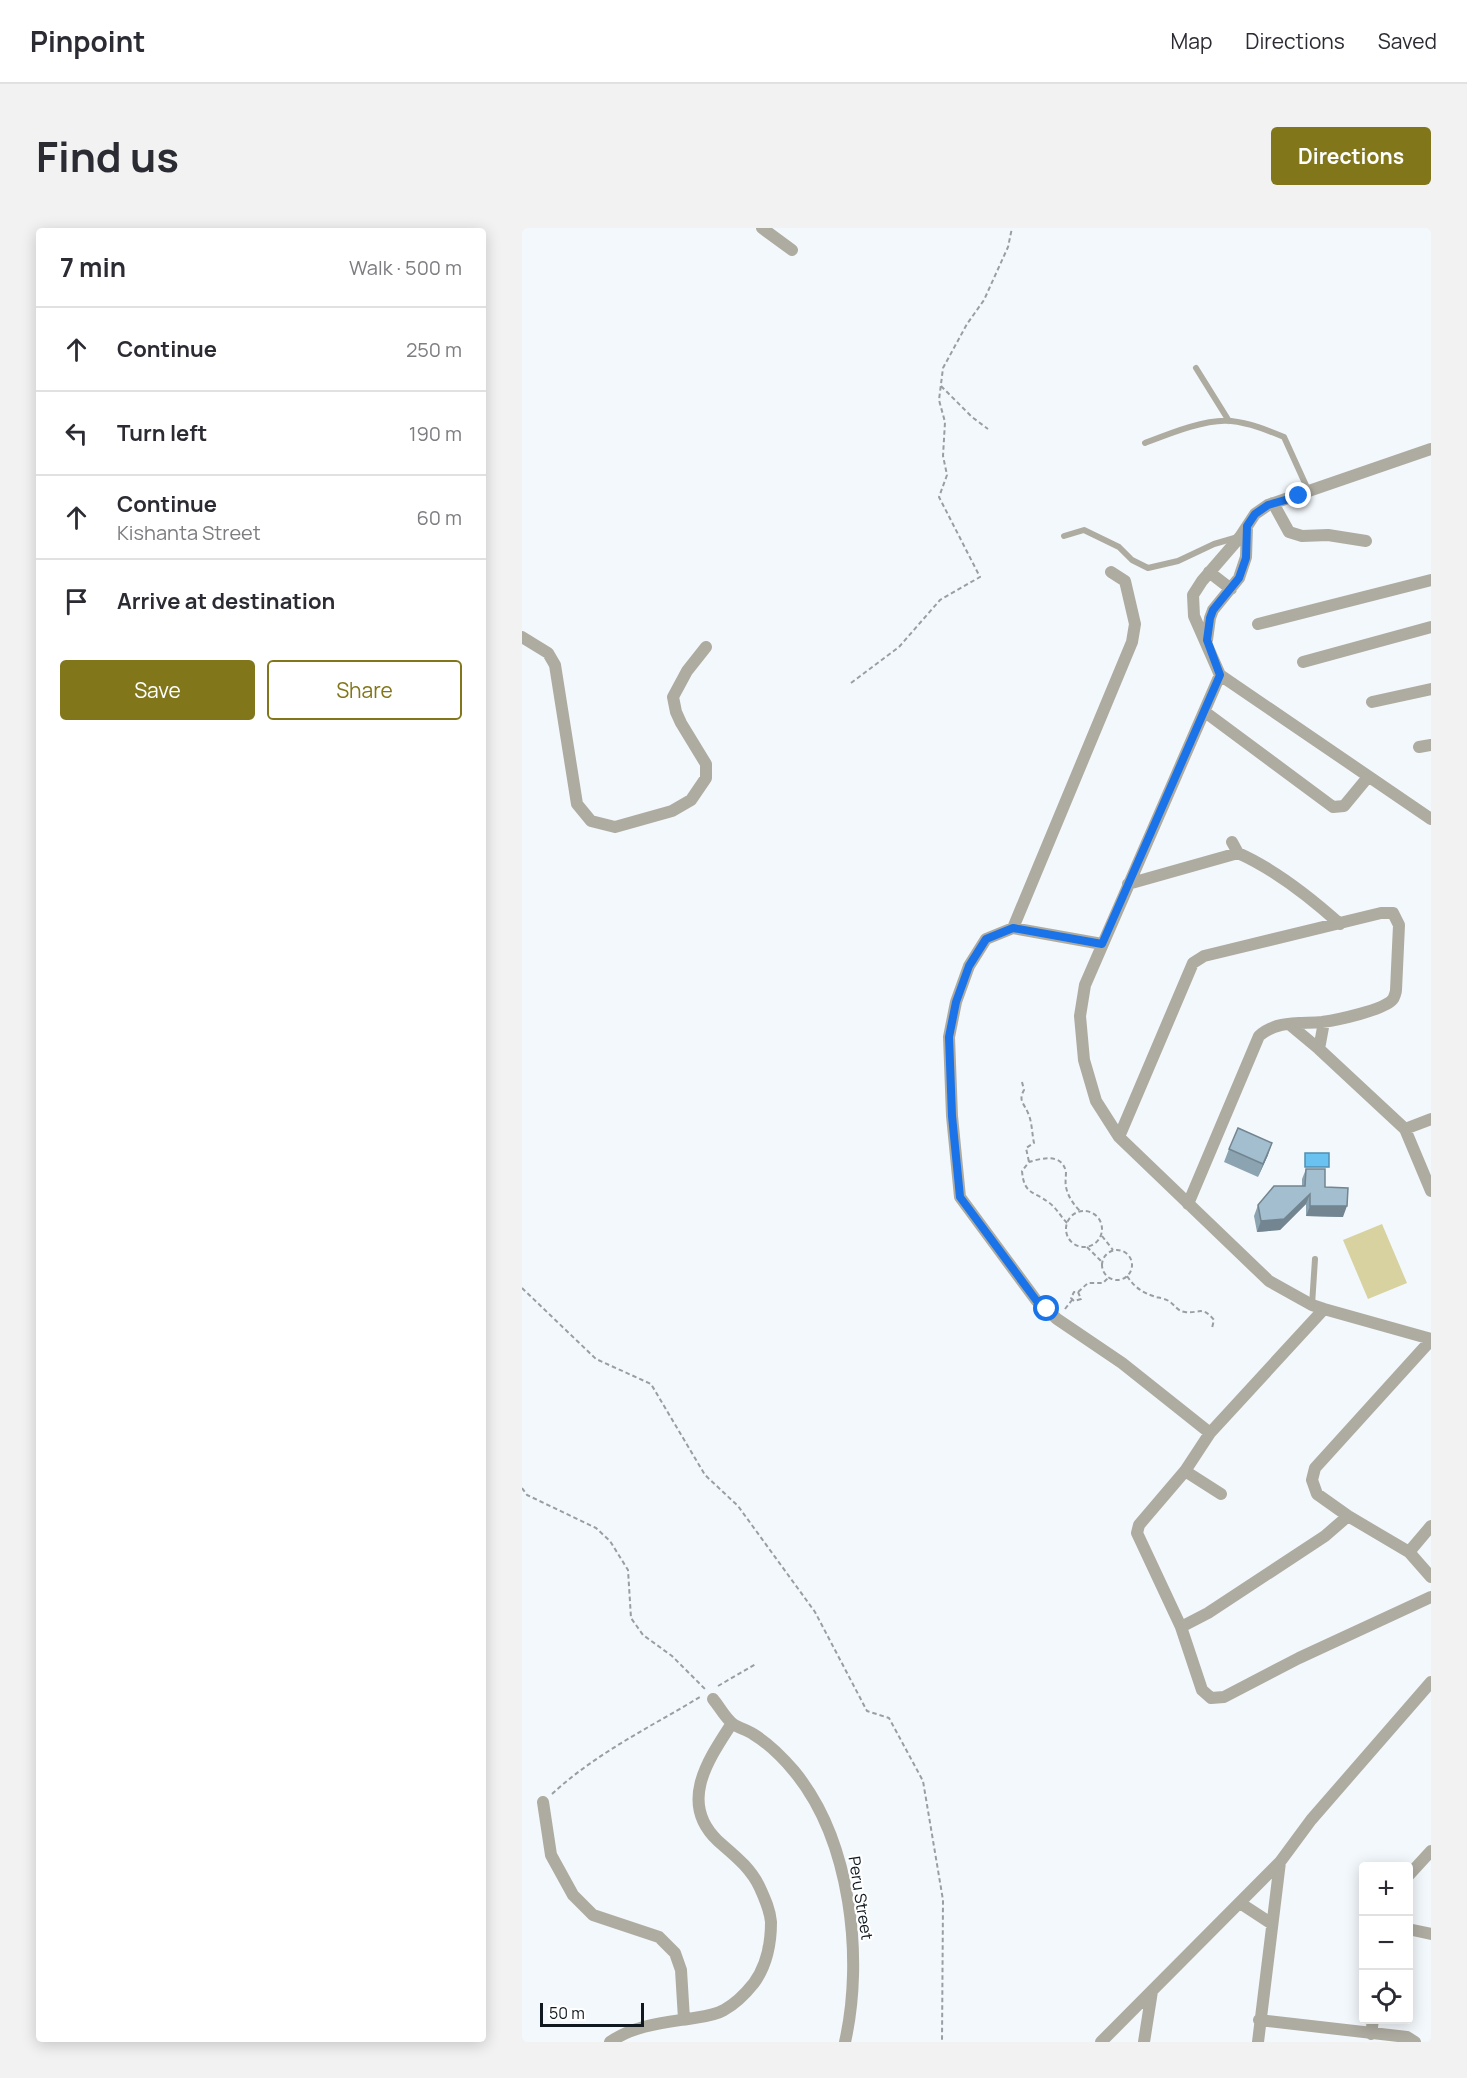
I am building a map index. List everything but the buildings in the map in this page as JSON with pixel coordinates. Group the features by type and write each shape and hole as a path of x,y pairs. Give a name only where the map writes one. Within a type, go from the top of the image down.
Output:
{"street":[{"path":"762,228 792,250"},
{"path":"1431,449 1273,503 1255,514 1244,534 1214,567 1193,595 1194,616 1207,640 1220,675 1431,819"},
{"path":"1273,503 1289,532 1302,536 1328,535 1366,541"},
{"path":"1207,640 1213,610 1235,583 1246,558 1244,534"},
{"path":"1214,567 1235,583"},
{"path":"1013,928 1132,642 1135,624 1125,581 1111,572"},
{"path":"1258,624 1431,580"},
{"path":"1303,662 1431,627"},
{"path":"522,637 548,653 555,665 577,804 591,821 615,827 672,811 691,800 706,778 706,764 676,712 673,697 687,671 706,647"},
{"path":"1220,675 1085,985 1080,1016 1084,1060 1096,1101 1119,1137 1269,1281 1311,1305 1431,1339 1315,1468 1312,1480 1317,1494 1348,1516 1408,1552 1431,1577"},
{"path":"1372,702 1431,689"},
{"path":"1205,712 1333,807 1344,806 1368,777"},
{"path":"1128,884 1235,847 1319,906 1340,924"},
{"path":"1119,1137 1193,963 1204,956 1381,913 1393,913 1399,925 1394,999 1384,1007 1324,1022 1289,1024 1265,1031 1259,1036 1188,1204"},
{"path":"1102,944 1013,928 986,939 969,966 956,1002 949,1037 952,1116 960,1197 1036,1300 1057,1319 1122,1364 1210,1433"},
{"path":"1319,1049 1324,1022"},
{"path":"1289,1024 1405,1129 1431,1191"},
{"path":"1405,1129 1431,1119"},
{"path":"1324,1309 1210,1433 1185,1471 1139,1525 1137,1533 1181,1627 1202,1690 1211,1698 1224,1696 1299,1658 1431,1598"},
{"path":"1185,1471 1221,1494"},
{"path":"1181,1627 1208,1613 1306,1549 1348,1516"},
{"path":"1408,1552 1431,1526"},
{"path":"1101,2042 1280,1862 1311,1820 1431,1682"},
{"name":"Peru Street","path":"710,1696 732,1723 753,1734 794,1772 814,1802 836,1848 845,1881 852,1954 853,1994 845,2042"},
{"path":"610,2042 622,2034 650,2025 723,2011 748,1989 765,1965 771,1920 768,1904 754,1876 709,1832 699,1815 697,1803 702,1777 714,1751 732,1723"},
{"path":"543,1802 551,1855 573,1896 592,1915 659,1937 675,1953 681,1970 684,2019"},
{"path":"1413,1871 1431,1851"},
{"path":"1258,2042 1280,1862"},
{"path":"1240,1903 1272,1924"},
{"path":"1413,1930 1431,1934"},
{"path":"1144,2042 1152,1991"},
{"path":"1259,2020 1407,2037 1415,2042"},
{"path":"1371,2034 1372,2024"}],"lane":[{"path":"1196,368 1229,420"},
{"path":"1145,443 1181,430 1229,420 1260,427 1284,437 1309,492"},
{"path":"1064,536 1084,530 1119,547 1132,560 1148,568 1178,561 1214,543 1244,534"},
{"path":"1311,1305 1316,1259"}],"path":[{"path":"851,683 899,647 940,600 980,577 939,497 947,476 943,456 945,422 939,400 943,368 967,324 984,300 1008,247 1012,228"},
{"path":"941,386 972,417 988,429"},
{"path":"1022,1082 1024,1090 1021,1101 1028,1112 1034,1143 1026,1148 1029,1162"},
{"path":"1082,1212 1070,1198 1066,1188 1064,1167 1060,1162 1048,1157 1029,1162 1022,1171 1025,1185 1036,1196 1048,1201 1067,1223 1068,1236 1071,1241 1076,1245 1087,1247 1096,1243 1102,1235"},
{"path":"1067,1223 1075,1214 1091,1213 1098,1218 1102,1226 1102,1235 1113,1250"},
{"path":"1087,1247 1101,1261 1103,1271 1108,1277 1118,1280 1127,1276 1131,1268 1130,1258 1123,1251 1113,1250 1101,1261"},
{"path":"1127,1276 1140,1291 1170,1301 1176,1308 1185,1312 1198,1310 1208,1312 1214,1320 1212,1328"},
{"path":"1078,1292 1088,1283 1103,1283 1108,1277"},
{"path":"522,1288 596,1359 651,1384 705,1475 738,1506 815,1611 867,1711 889,1718 923,1781 943,1900 942,2042"},
{"path":"522,1488 527,1495 596,1528 610,1541 628,1570 631,1618 643,1635 672,1656 710,1696"},
{"path":"543,1802 566,1781 600,1757 710,1696 756,1664"}],"shaded area":[{"path":"1382,1224 1407,1283 1368,1299 1343,1240"}],"water":[{"path":"1305,1153 1329,1153 1329,1167 1305,1167"}],"route":[{"path":"1047,1309 1036,1300 960,1197 952,1116 949,1037 956,1002 969,966 986,939 1013,928 1102,944 1220,675 1207,640 1210,618 1213,610 1239,578 1246,558 1247,526 1255,514 1268,505 1299,496"}]}
